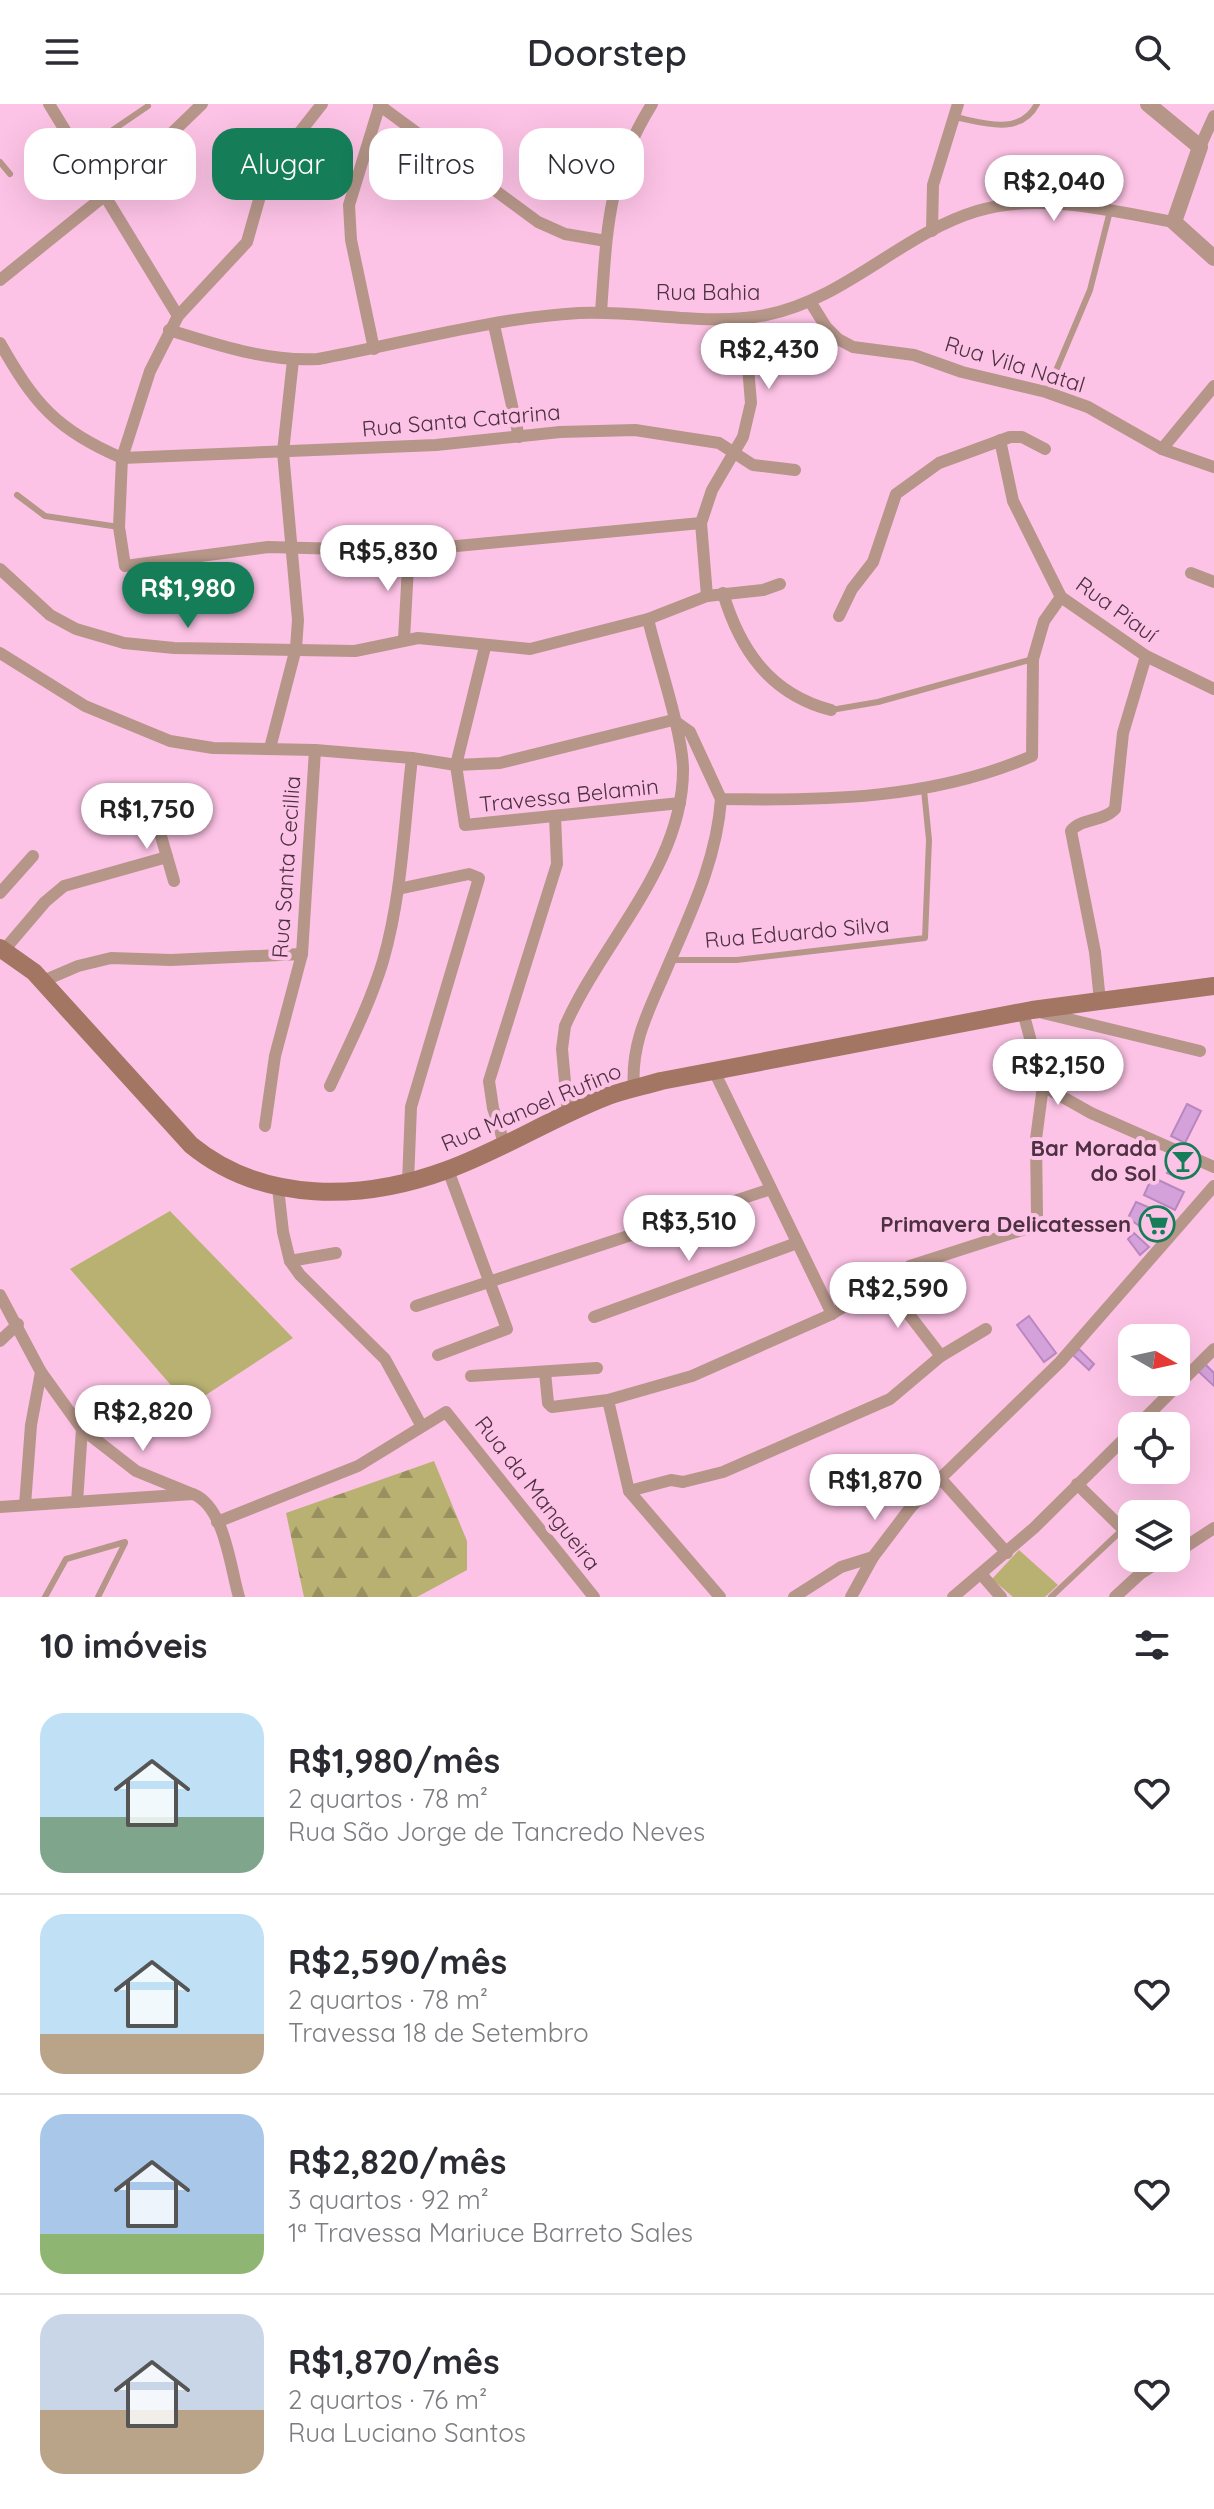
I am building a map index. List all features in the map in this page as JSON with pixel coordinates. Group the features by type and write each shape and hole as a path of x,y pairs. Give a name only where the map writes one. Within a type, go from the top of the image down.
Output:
{"main road":[{"name":"Rua Manoel Rufino","path":"2,949 43,981 191,1145 226,1169 278,1188 326,1192 408,1182 448,1170 568,1115 634,1089 1028,1011 1214,986"}],"street":[{"path":"49,104 64,128"},
{"path":"177,128 202,104"},
{"path":"322,104 266,175 247,242 178,316 150,371 122,458 119,527 123,564 129,567 249,548 409,549 701,523"},
{"path":"374,349 351,240 349,205 380,104 538,222 565,234 606,241"},
{"path":"601,312 613,191 622,159 652,104"},
{"path":"1148,104 1200,147"},
{"path":"932,231 933,185 956,111"},
{"path":"1214,116 1174,222 1214,258"},
{"path":"0,280 95,200"},
{"path":"107,200 178,316"},
{"name":"Rua Bahia","path":"169,330 241,351 293,360 374,349 534,316 601,312 744,318 811,303 932,231 978,211 1036,203 1174,222"},
{"name":"Rua Vila Natal","path":"811,303 826,327 838,339 853,347 914,355 962,372 1046,392 1088,407 1162,449 1214,467"},
{"path":"707,596 701,523 712,490 743,437 751,403 744,318"},
{"path":"494,325 519,437"},
{"path":"0,343 14,371 46,412 81,437 122,458"},
{"path":"270,748 296,648 298,599 288,547 283,452 293,360"},
{"path":"1162,449 1214,386"},
{"name":"Rua Santa Catarina","path":"122,458 283,452 560,432 635,430 719,443 753,465 795,470"},
{"path":"839,616 852,589 873,562 893,499 926,470 1000,440 1022,437 1045,449"},
{"name":"Rua Piauí","path":"1000,440 1013,501 1061,597 1146,656 1214,689"},
{"path":"404,639 409,549"},
{"path":"0,569 50,615 92,635 174,648 355,651 404,639 485,647 546,647 648,619 707,596 763,590 780,584"},
{"path":"1191,573 1214,582"},
{"path":"723,593 733,629 763,672 814,705 831,710"},
{"path":"721,799 820,801 924,790 1032,756 1033,659 1044,621 1061,597"},
{"path":"568,1115 562,1049 565,1026 663,859 676,828 683,765 648,619"},
{"path":"456,765 485,647"},
{"path":"0,653 85,706 170,741 213,748 315,750 456,765 500,763 673,720 690,732 721,799 711,863 636,1040 634,1089"},
{"path":"1100,1001 1095,952 1072,827 1110,815 1115,809 1123,733 1146,656"},
{"name":"Rua Santa Cecillia","path":"265,1126 275,1056 302,954 315,750"},
{"path":"330,1086 383,963 398,889 412,758"},
{"name":"Travessa Belamin","path":"456,765 462,823 468,826 680,803"},
{"path":"154,812 174,881"},
{"path":"504,1143 490,1096 491,1069 557,864 555,816"},
{"path":"0,893 33,856"},
{"path":"2,949 35,912 64,886 167,857"},
{"path":"398,889 469,874 479,878 445,1003 413,1098 408,1182"},
{"path":"43,981 78,966 111,958 171,960 302,954"},
{"path":"545,1372 550,1406 608,1400 692,1376 832,1314 910,1266 1021,1232 1034,1223 1037,1209 1036,1139 1043,1086 1028,1011 1200,1051"},
{"path":"714,1071 832,1314"},
{"path":"1043,1086 1074,1104 1214,1167"},
{"path":"438,1355 507,1329 448,1170"},
{"path":"851,1597 897,1522 1060,1362 1214,1186"},
{"path":"217,1522 358,1466 381,1455 421,1425 385,1359 300,1275 290,1261 278,1188"},
{"path":"416,1306 771,1189"},
{"path":"594,1317 797,1243"},
{"path":"290,1261 336,1253"},
{"path":"884,1282 941,1356"},
{"path":"0,1295 41,1372 82,1429 136,1471 193,1494 207,1503 217,1522 239,1597"},
{"path":"0,1341 18,1324"},
{"path":"629,1491 671,1480 683,1482 737,1466 890,1399 941,1356 986,1329"},
{"path":"1151,1412 1214,1349"},
{"path":"471,1376 597,1368"},
{"path":"25,1505 31,1425 41,1372"},
{"path":"608,1400 629,1491 720,1597"},
{"name":"Rua da Mangueira","path":"421,1425 444,1413 450,1414 594,1597"},
{"path":"77,1502 82,1429"},
{"path":"953,1597 1007,1553 1118,1444"},
{"path":"941,1479 1007,1553"},
{"path":"1077,1484 1118,1523"},
{"path":"0,1507 193,1494"},
{"path":"1190,1544 1214,1528"},
{"path":"794,1597 841,1567 873,1557"},
{"path":"1115,1597 1143,1572"},
{"path":"981,1574 1001,1597"}],"lane":[{"path":"956,111 996,125 1018,124 1027,119 1037,104"},
{"path":"116,128 148,106"},
{"path":"0,162 10,174"},
{"path":"1046,392 1090,290 1110,211"},
{"path":"17,495 45,516 119,527"},
{"path":"831,710 878,702 1033,659"},
{"name":"Rua Eduardo Silva","path":"671,960 737,960 925,938 929,840 924,790"},
{"path":"1051,1597 1118,1541"},
{"path":"45,1597 66,1559 125,1542 98,1597"}],"green space":[{"path":"170,1211 293,1338 189,1406 70,1269"},
{"path":"434,1461 467,1541 467,1570 417,1597 304,1597 286,1513"},
{"path":"1019,1550 1058,1585 1045,1597 1013,1597 992,1579"}],"building":[{"path":"1187,1104 1201,1111 1185,1143 1171,1136"},
{"path":"1177,1156 1191,1162 1181,1179 1167,1173"},
{"path":"1152,1177 1184,1192 1175,1210 1144,1195"},
{"path":"1136,1202 1167,1215 1155,1237 1128,1218"},
{"path":"1134,1233 1149,1247 1140,1255 1128,1239"},
{"path":"1029,1316 1056,1353 1044,1362 1017,1325"},
{"path":"1079,1349 1094,1364 1089,1370 1073,1355"},
{"path":"1205,1364 1214,1373 1214,1386 1198,1371"}],"place":[{"name":"Bar Morada do Sol","path":"1183,1161"},
{"name":"Primavera Delicatessen","path":"1157,1224"}]}
